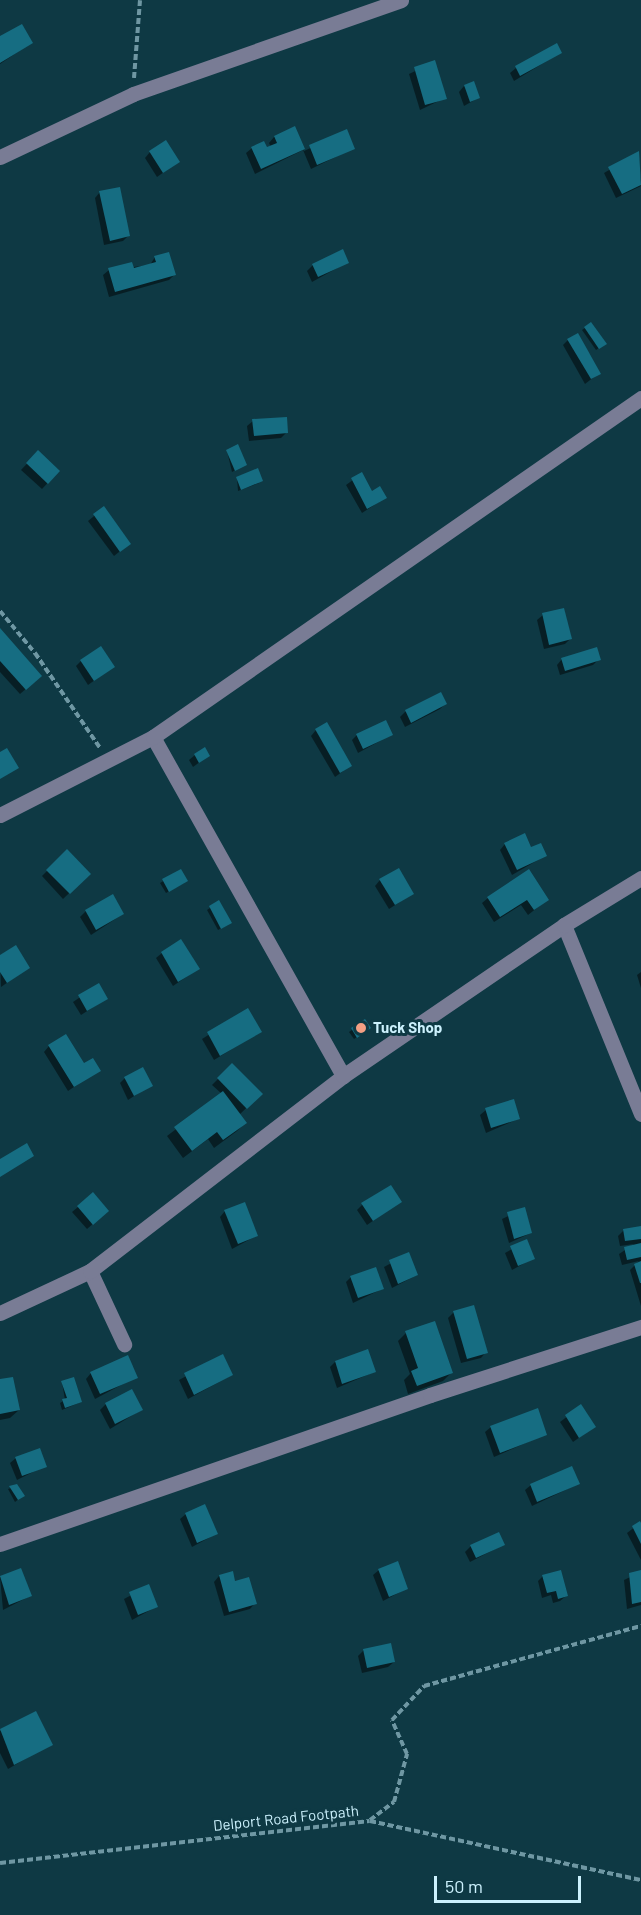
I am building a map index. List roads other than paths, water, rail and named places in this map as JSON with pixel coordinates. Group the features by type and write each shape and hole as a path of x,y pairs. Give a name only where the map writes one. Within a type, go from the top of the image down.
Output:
{"street":[{"path":"0,157 133,94 401,0"},
{"path":"0,815 153,737 641,398"},
{"path":"153,737 343,1076"},
{"path":"0,1313 90,1271 343,1076 564,925 641,878"},
{"path":"564,925 641,1114"},
{"path":"90,1271 124,1344"},
{"path":"0,1544 419,1398 641,1327"}],"place":[{"name":"Tuck Shop","path":"361,1028"}]}
